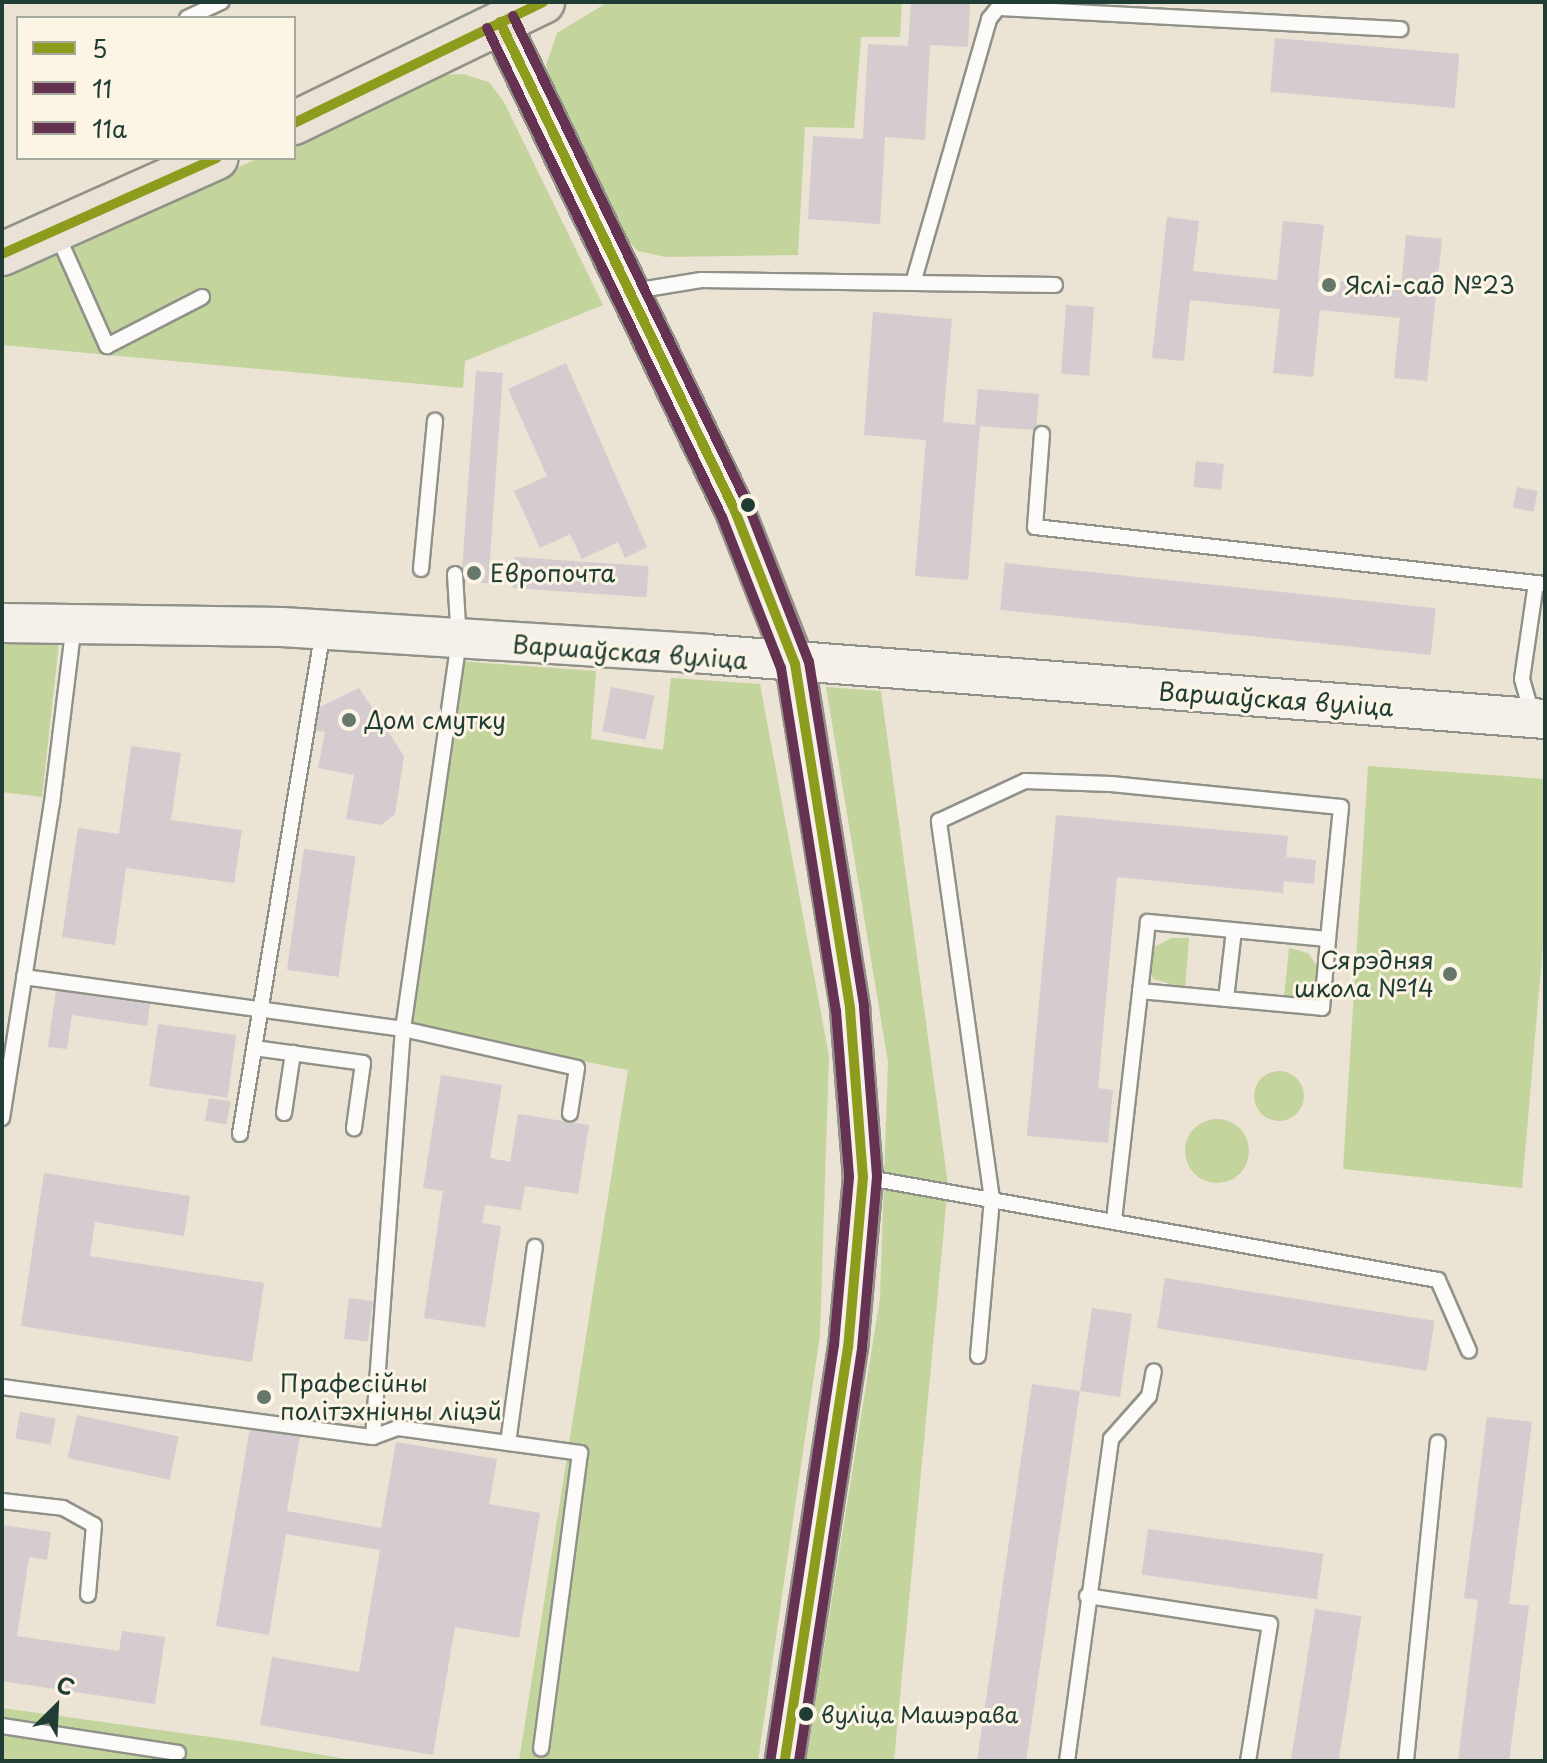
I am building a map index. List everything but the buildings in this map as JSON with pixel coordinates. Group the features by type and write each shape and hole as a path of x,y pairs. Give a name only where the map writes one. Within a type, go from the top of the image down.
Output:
{"main road":[{"path":"296,122 408,72 543,2"},
{"path":"2,254 212,160"}],"street":[{"path":"500,22 634,291 735,511 795,664 850,1009 863,1177 848,1347 785,1761"},
{"name":"Варшаўская вуліца","path":"2,623 74,622 323,630 1539,719"}],"lane":[{"path":"191,16 222,2"},
{"path":"913,283 989,19 998,8 1400,29"},
{"path":"55,230 107,346 202,297"},
{"path":"634,291 701,280 1055,285"},
{"path":"421,569 435,421"},
{"path":"1042,434 1035,527 1541,583 1522,679 1539,719"},
{"path":"373,1437 403,1029 459,642 455,574"},
{"path":"2,1117 74,622"},
{"path":"240,1134 323,630"},
{"path":"978,1356 992,1199 939,821 1025,781 1111,784 1341,807 1322,1008 1140,991"},
{"path":"1114,1221 1148,922 1328,939"},
{"path":"1226,999 1234,930"},
{"path":"24,977 403,1029 577,1068 570,1113"},
{"path":"254,1048 363,1063 354,1128"},
{"path":"284,1113 293,1053"},
{"path":"863,1177 1438,1280 1469,1351"},
{"path":"508,1443 535,1247"},
{"path":"1067,1761 1087,1596 1111,1439 1149,1396 1154,1371"},
{"path":"2,1387 373,1437 398,1428 580,1453 541,1748"},
{"path":"1406,1761 1438,1443"},
{"path":"2,1501 63,1508 94,1525 88,1595"},
{"path":"1087,1596 1270,1624 1248,1761"},
{"path":"2,1726 178,1753"}],"green space":[{"path":"608,2 902,2 900,37 861,37 854,128 805,127 798,255 665,257 638,251 620,233 559,108 546,65 557,33"},
{"path":"463,74 489,82 504,102 603,305 465,361 463,388 2,345 2,275 255,160 296,160 296,141 441,75"},
{"path":"61,625 42,797 2,792 2,630"},
{"path":"457,661 596,671 591,739 663,750 671,678 760,684 829,1056 820,1335 758,1761 519,1761 628,1070 405,1027"},
{"path":"826,687 881,691 948,1185 894,1761 806,1761 880,1298 888,1062"},
{"name":"Сярэдняя школа №14","path":"1368,766 1545,779 1545,922 1522,1188 1343,1169"},
{"path":"1172,938 1189,938 1185,988 1153,979 1148,960 1154,947"},
{"path":"1289,948 1308,953 1317,966 1317,977 1301,997 1284,997"},
{"path":"1279,1071 1297,1078 1304,1096 1297,1114 1279,1121 1261,1114 1254,1096 1261,1078"},
{"path":"1211,1119 1223,1119 1240,1128 1247,1139 1247,1163 1240,1174 1223,1183 1211,1183 1199,1178 1190,1169 1185,1157 1185,1145 1190,1133 1199,1124"},
{"path":"2,1708 246,1742 358,1761 2,1761"}],"transit line":[{"name":"5","path":"296,122 543,2"},
{"name":"11а","path":"513,16 748,505 809,662 864,1007 877,1177 862,1349 799,1761"},
{"name":"5","path":"500,22 735,511 795,664 850,1009 863,1177 848,1347 785,1761"},
{"name":"11","path":"487,28 722,517 781,668 836,1011 849,1177 834,1345 771,1759"},
{"name":"5","path":"2,254 213,160"}],"place":[{"name":"Яслі-сад №23","path":"1329,285"},
{"name":"Европочта","path":"474,573"},
{"name":"Дом смутку","path":"349,720"},
{"name":"Сярэдняя школа №14","path":"1450,974"},
{"name":"Прафесійны політэхнічны ліцэй","path":"264,1397"},
{"name":"вуліца Машэрава","path":"806,1714"}]}
